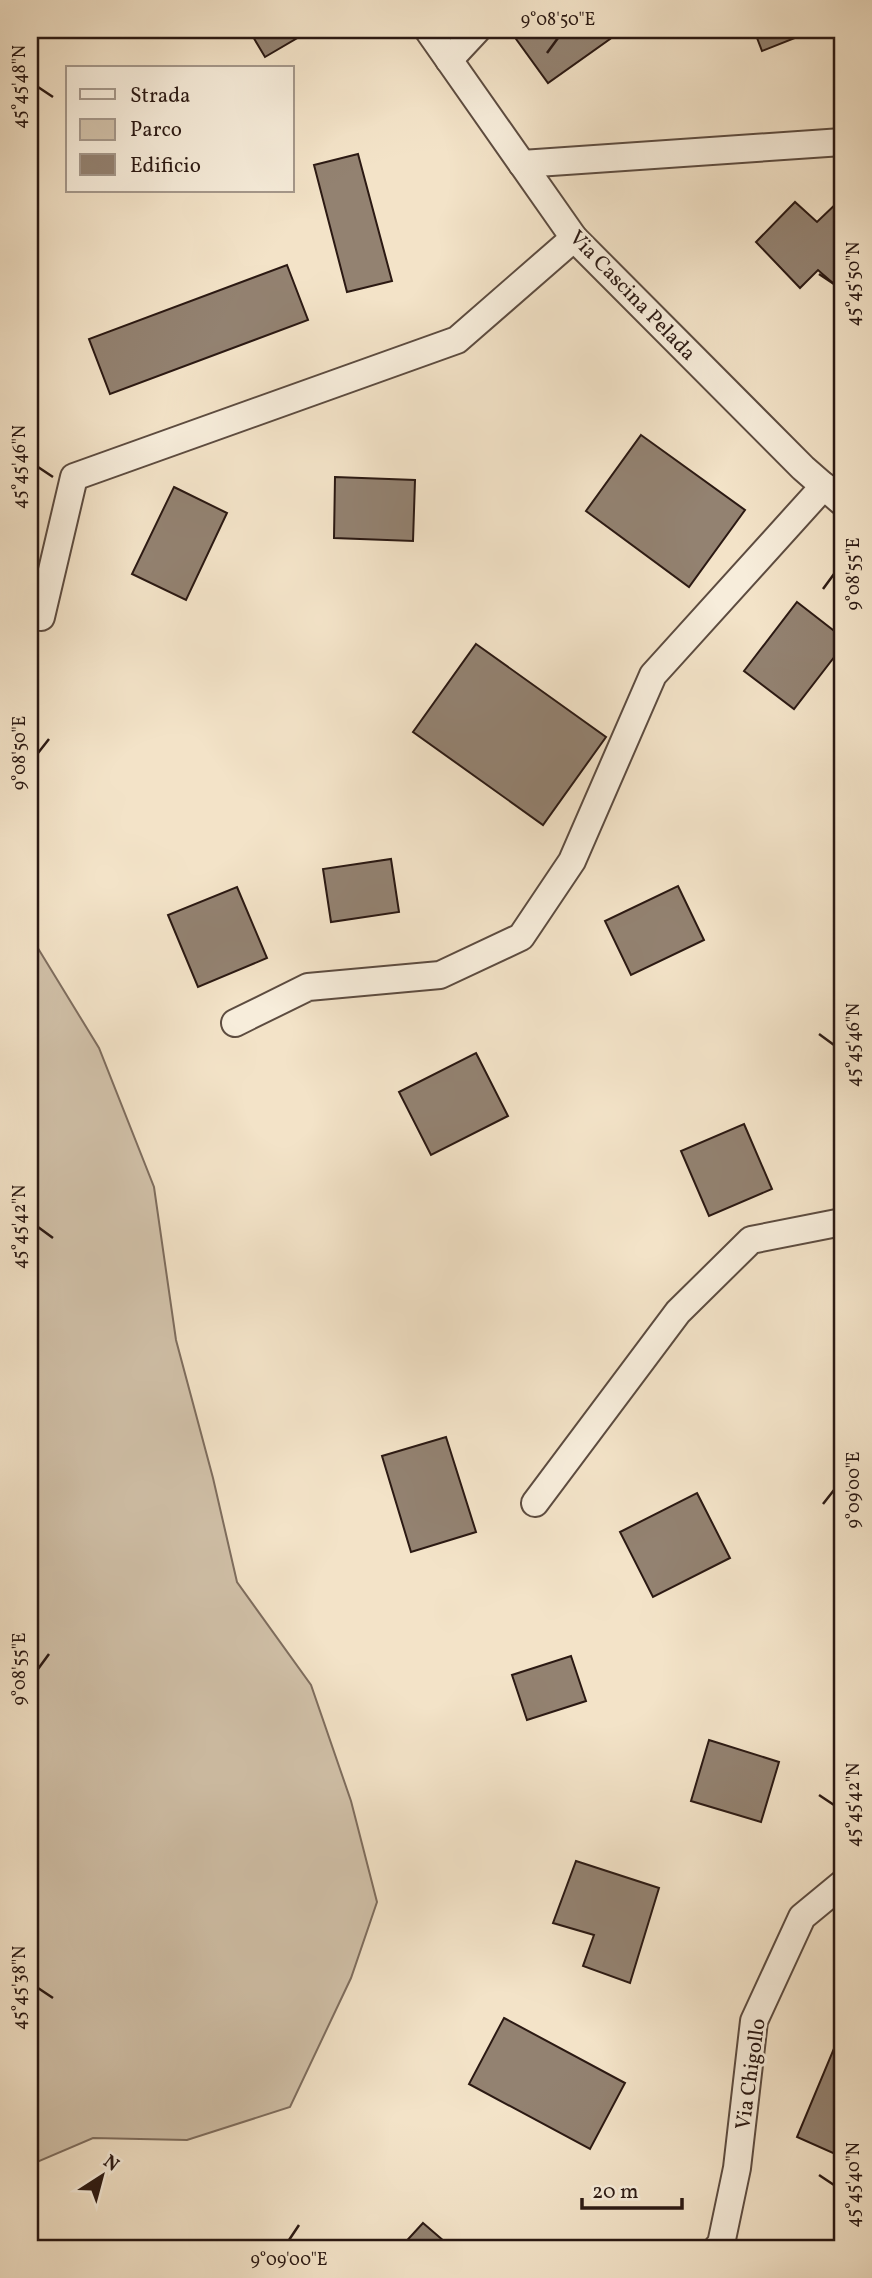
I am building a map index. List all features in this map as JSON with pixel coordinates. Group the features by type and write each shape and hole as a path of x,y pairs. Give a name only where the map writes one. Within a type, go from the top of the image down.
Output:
{"street":[{"name":"Via Cascina Pelada","path":"428,30 574,238 803,468 833,494"},
{"path":"449,61 477,30"},
{"path":"522,164 842,142"},
{"path":"41,617 74,477 457,340 574,238"},
{"path":"235,1023 308,987 440,975 521,937 572,861 653,676 833,494"},
{"path":"535,1503 678,1312 751,1240 842,1222"},
{"name":"Via Chigollo","path":"718,2248 737,2168 754,2021 802,1917 842,1884"}],"green space":[{"path":"30,938 99,1048 154,1187 176,1340 213,1478 237,1582 311,1685 351,1801 377,1902 351,1978 290,2107 187,2140 93,2138 39,2161 30,2169"}],"building":[{"path":"249,30 302,30 304,34 265,57"},
{"path":"603,30 610,39 548,83 511,32"},
{"path":"754,30 815,30 762,51"},
{"path":"358,154 392,281 347,292 314,165"},
{"path":"840,200 842,291 818,270 800,288 756,242 795,202 817,222"},
{"path":"287,265 308,320 110,394 89,339"},
{"path":"641,435 745,510 689,587 586,511"},
{"path":"335,477 415,480 413,541 334,538"},
{"path":"174,487 227,513 186,600 132,574"},
{"path":"797,602 842,637 842,647 794,709 744,671"},
{"path":"476,644 606,737 543,825 413,732"},
{"path":"391,859 399,912 331,922 323,869"},
{"path":"678,886 704,940 631,975 605,921"},
{"path":"237,887 267,958 198,987 168,915"},
{"path":"476,1053 508,1116 431,1155 399,1092"},
{"path":"744,1124 772,1189 709,1216 681,1151"},
{"path":"446,1437 476,1532 411,1552 382,1456"},
{"path":"697,1493 730,1558 653,1597 620,1532"},
{"path":"571,1656 586,1701 527,1720 512,1675"},
{"path":"709,1740 779,1762 761,1822 691,1801"},
{"path":"576,1861 659,1888 630,1983 583,1966 594,1935 553,1923"},
{"path":"504,2018 625,2083 590,2149 469,2084"},
{"path":"840,2034 842,2035 842,2157 797,2137"},
{"path":"423,2223 452,2248 400,2248"}]}
